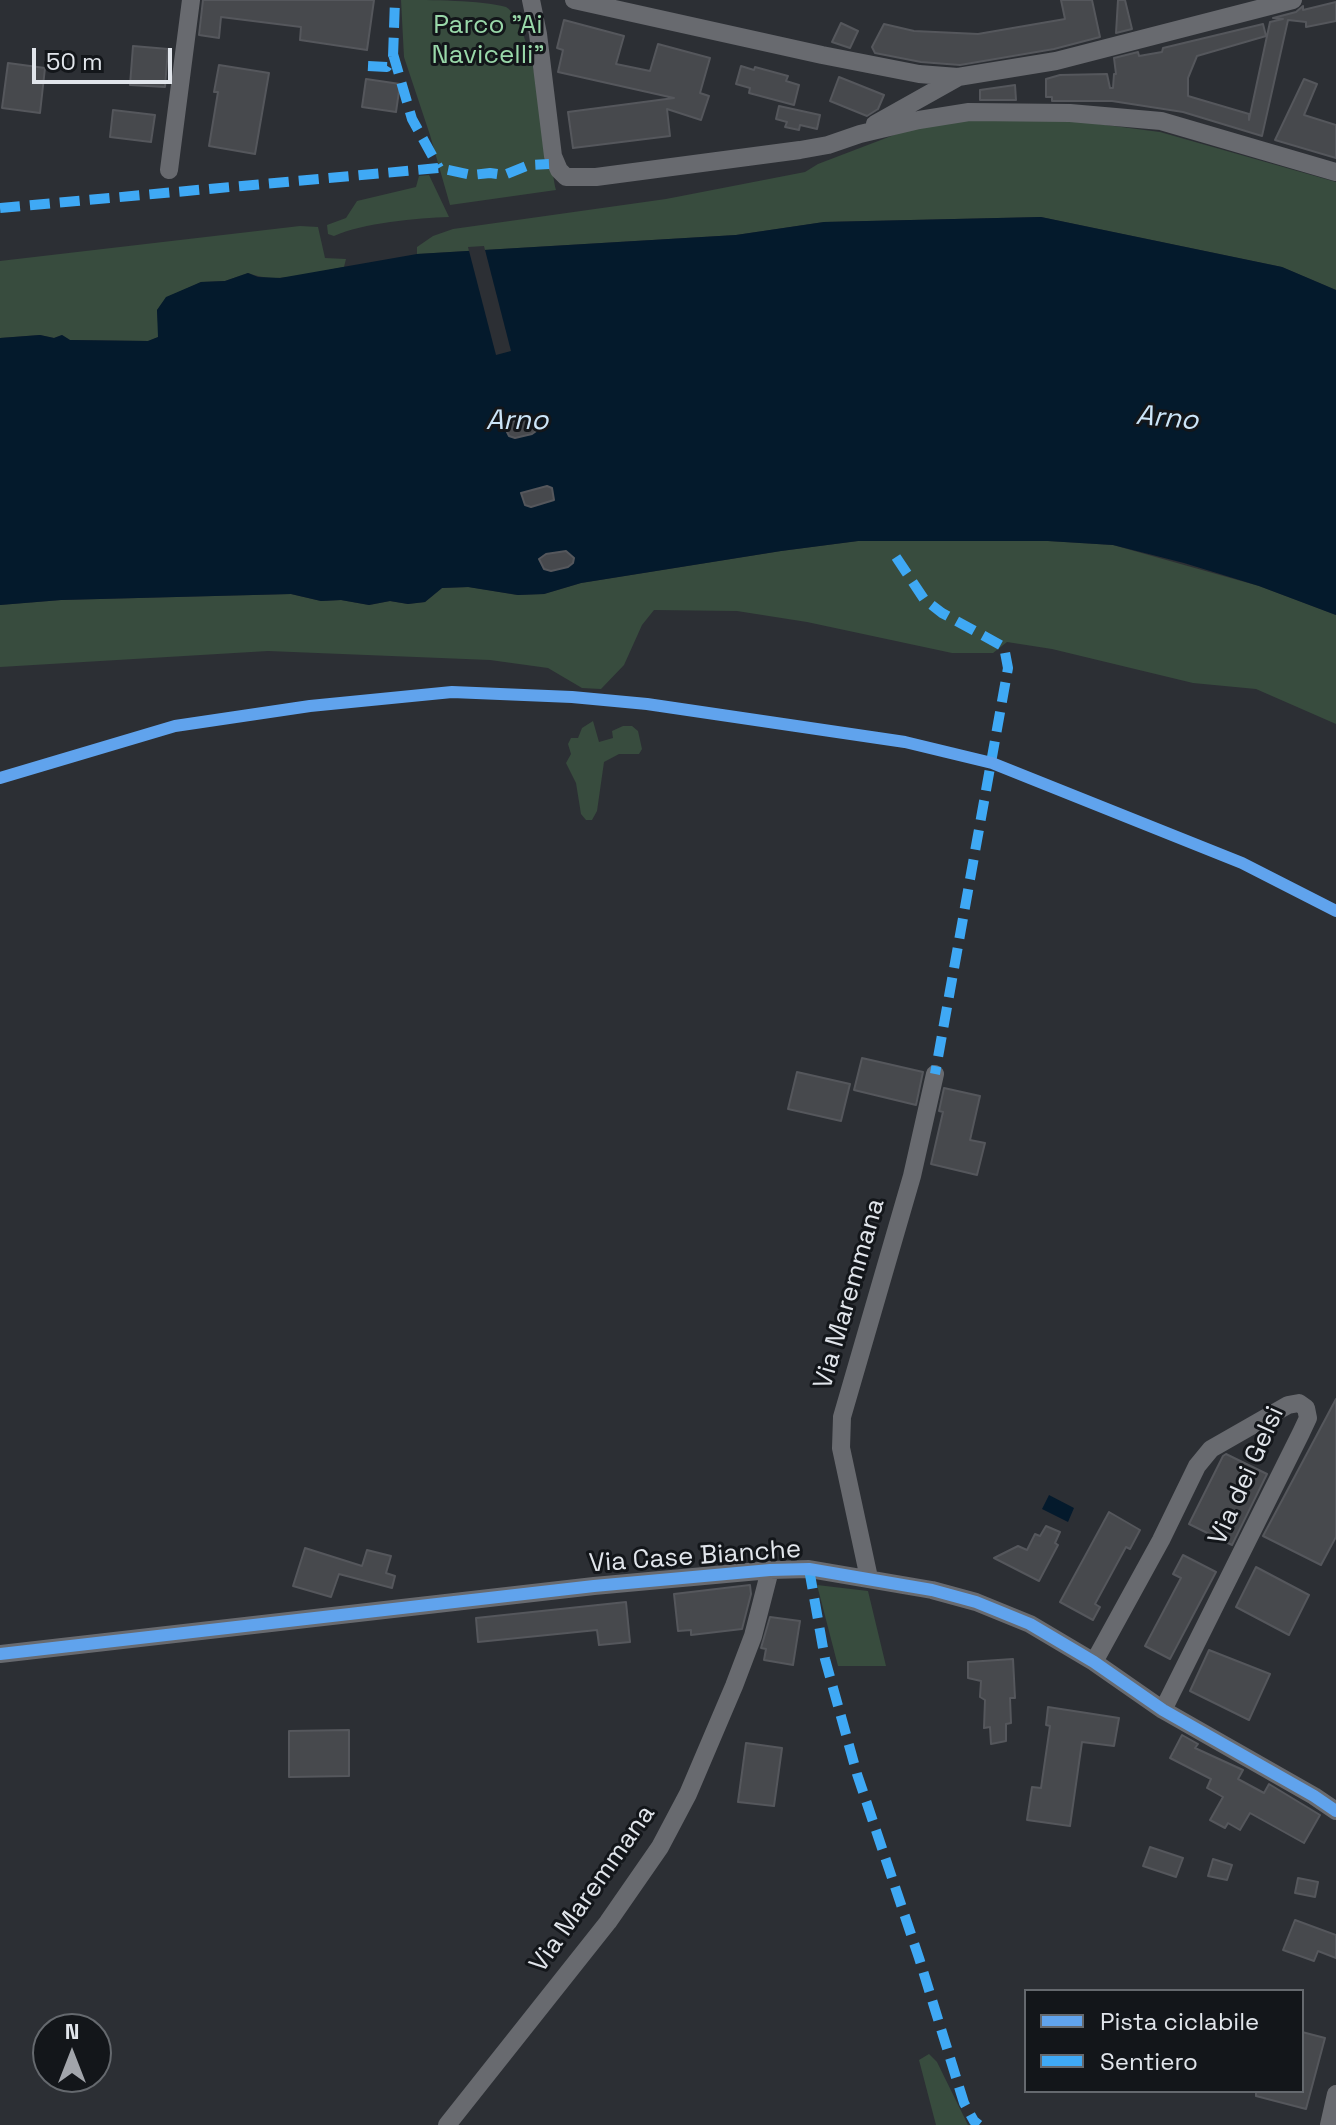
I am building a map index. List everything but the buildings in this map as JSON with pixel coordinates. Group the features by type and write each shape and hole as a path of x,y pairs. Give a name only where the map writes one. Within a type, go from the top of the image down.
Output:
{"street":[{"path":"169,170 191,0"},
{"path":"531,0 553,156 566,177 596,177 800,150 860,134 969,112 1099,115 1161,121 1336,172"},
{"path":"574,0 822,55 919,74 958,77 1056,61 1293,0"},
{"path":"860,134 958,77"},
{"name":"Via Maremmana","path":"869,1578 841,1448 842,1417 912,1176 935,1074"},
{"name":"Via dei Gelsi","path":"1094,1662 1161,1540 1197,1466 1211,1449 1288,1405 1299,1403 1306,1408 1308,1418 1163,1710"},
{"name":"Via Case Bianche","path":"0,1654 594,1586 809,1569 932,1590 1030,1624 1094,1662 1163,1710 1336,1811"},
{"name":"Via Maremmana","path":"447,2125 608,1922 660,1847 688,1794 734,1686 753,1636 770,1570"},
{"path":"1329,2125 1336,2094"}],"green space":[{"name":"Parco \"Ai Navicelli\"","path":"401,0 496,5 506,7 516,18 532,63 556,190 450,205 404,57"},
{"path":"976,119 1075,121 1160,132 1336,182 1336,290 1282,267 1041,217 824,222 736,235 417,254 417,247 433,236 453,229 666,199 805,172 818,164 907,130"},
{"path":"429,175 449,217 390,222 334,236 328,234 327,225 346,218 357,201 416,187 419,176"},
{"path":"300,226 318,227 325,258 346,259 344,267 283,278 248,273 225,281 201,282 166,298 157,310 159,337 148,341 70,340 62,335 54,338 40,335 0,338 0,261"},
{"path":"858,541 1048,541 1113,545 1259,586 1336,615 1336,724 1256,689 1193,683 1052,649 1007,642 993,653 952,653 807,622 737,611 654,610 642,625 624,665 601,689 582,688 548,668 490,660 268,651 0,667 0,605 61,600 291,594 321,601 408,604 425,602 442,588 469,587 517,595 544,594 581,583"},
{"path":"593,721 599,742 613,738 612,731 632,726 638,731 642,749 639,754 619,754 604,762 597,811 592,820 586,820 581,814 576,783 566,763 571,754 568,744 571,738 578,738 582,728"},
{"path":"817,1585 868,1591 886,1666 838,1666"},
{"path":"929,2054 937,2062 968,2125 936,2125 919,2060"}],"water":[{"name":"Arno","path":"1041,217 1282,267 1336,290 1336,615 1259,586 1184,563 1113,545 1048,541 858,541 581,583 544,594 518,595 468,587 442,588 425,602 408,604 321,601 291,594 61,600 0,605 0,338 40,335 54,338 62,335 70,340 148,341 158,337 157,310 166,297 201,282 225,281 248,273 258,277 280,278 417,254 736,235 824,222"},
{"path":"1049,1495 1074,1508 1068,1522 1042,1509"}],"pier":[{"path":"484,246 511,351 496,355 468,247"}],"marked path":[{"path":"368,66 387,67 393,57 395,0"},
{"path":"393,54 412,119 439,168"},
{"path":"0,208 439,168 472,175 504,175 529,165 549,164"},
{"path":"896,557 924,599 942,613 1004,647 1008,668 935,1074"},
{"path":"809,1569 825,1659 857,1774 964,2103 979,2125"}],"cycle path":[{"path":"0,778 175,726 310,706 452,692 647,704 905,742 992,763 1242,863 1336,911"},
{"path":"0,1654 594,1586 809,1569 932,1590 976,1602 1030,1624 1094,1662 1163,1710 1336,1811"}]}
